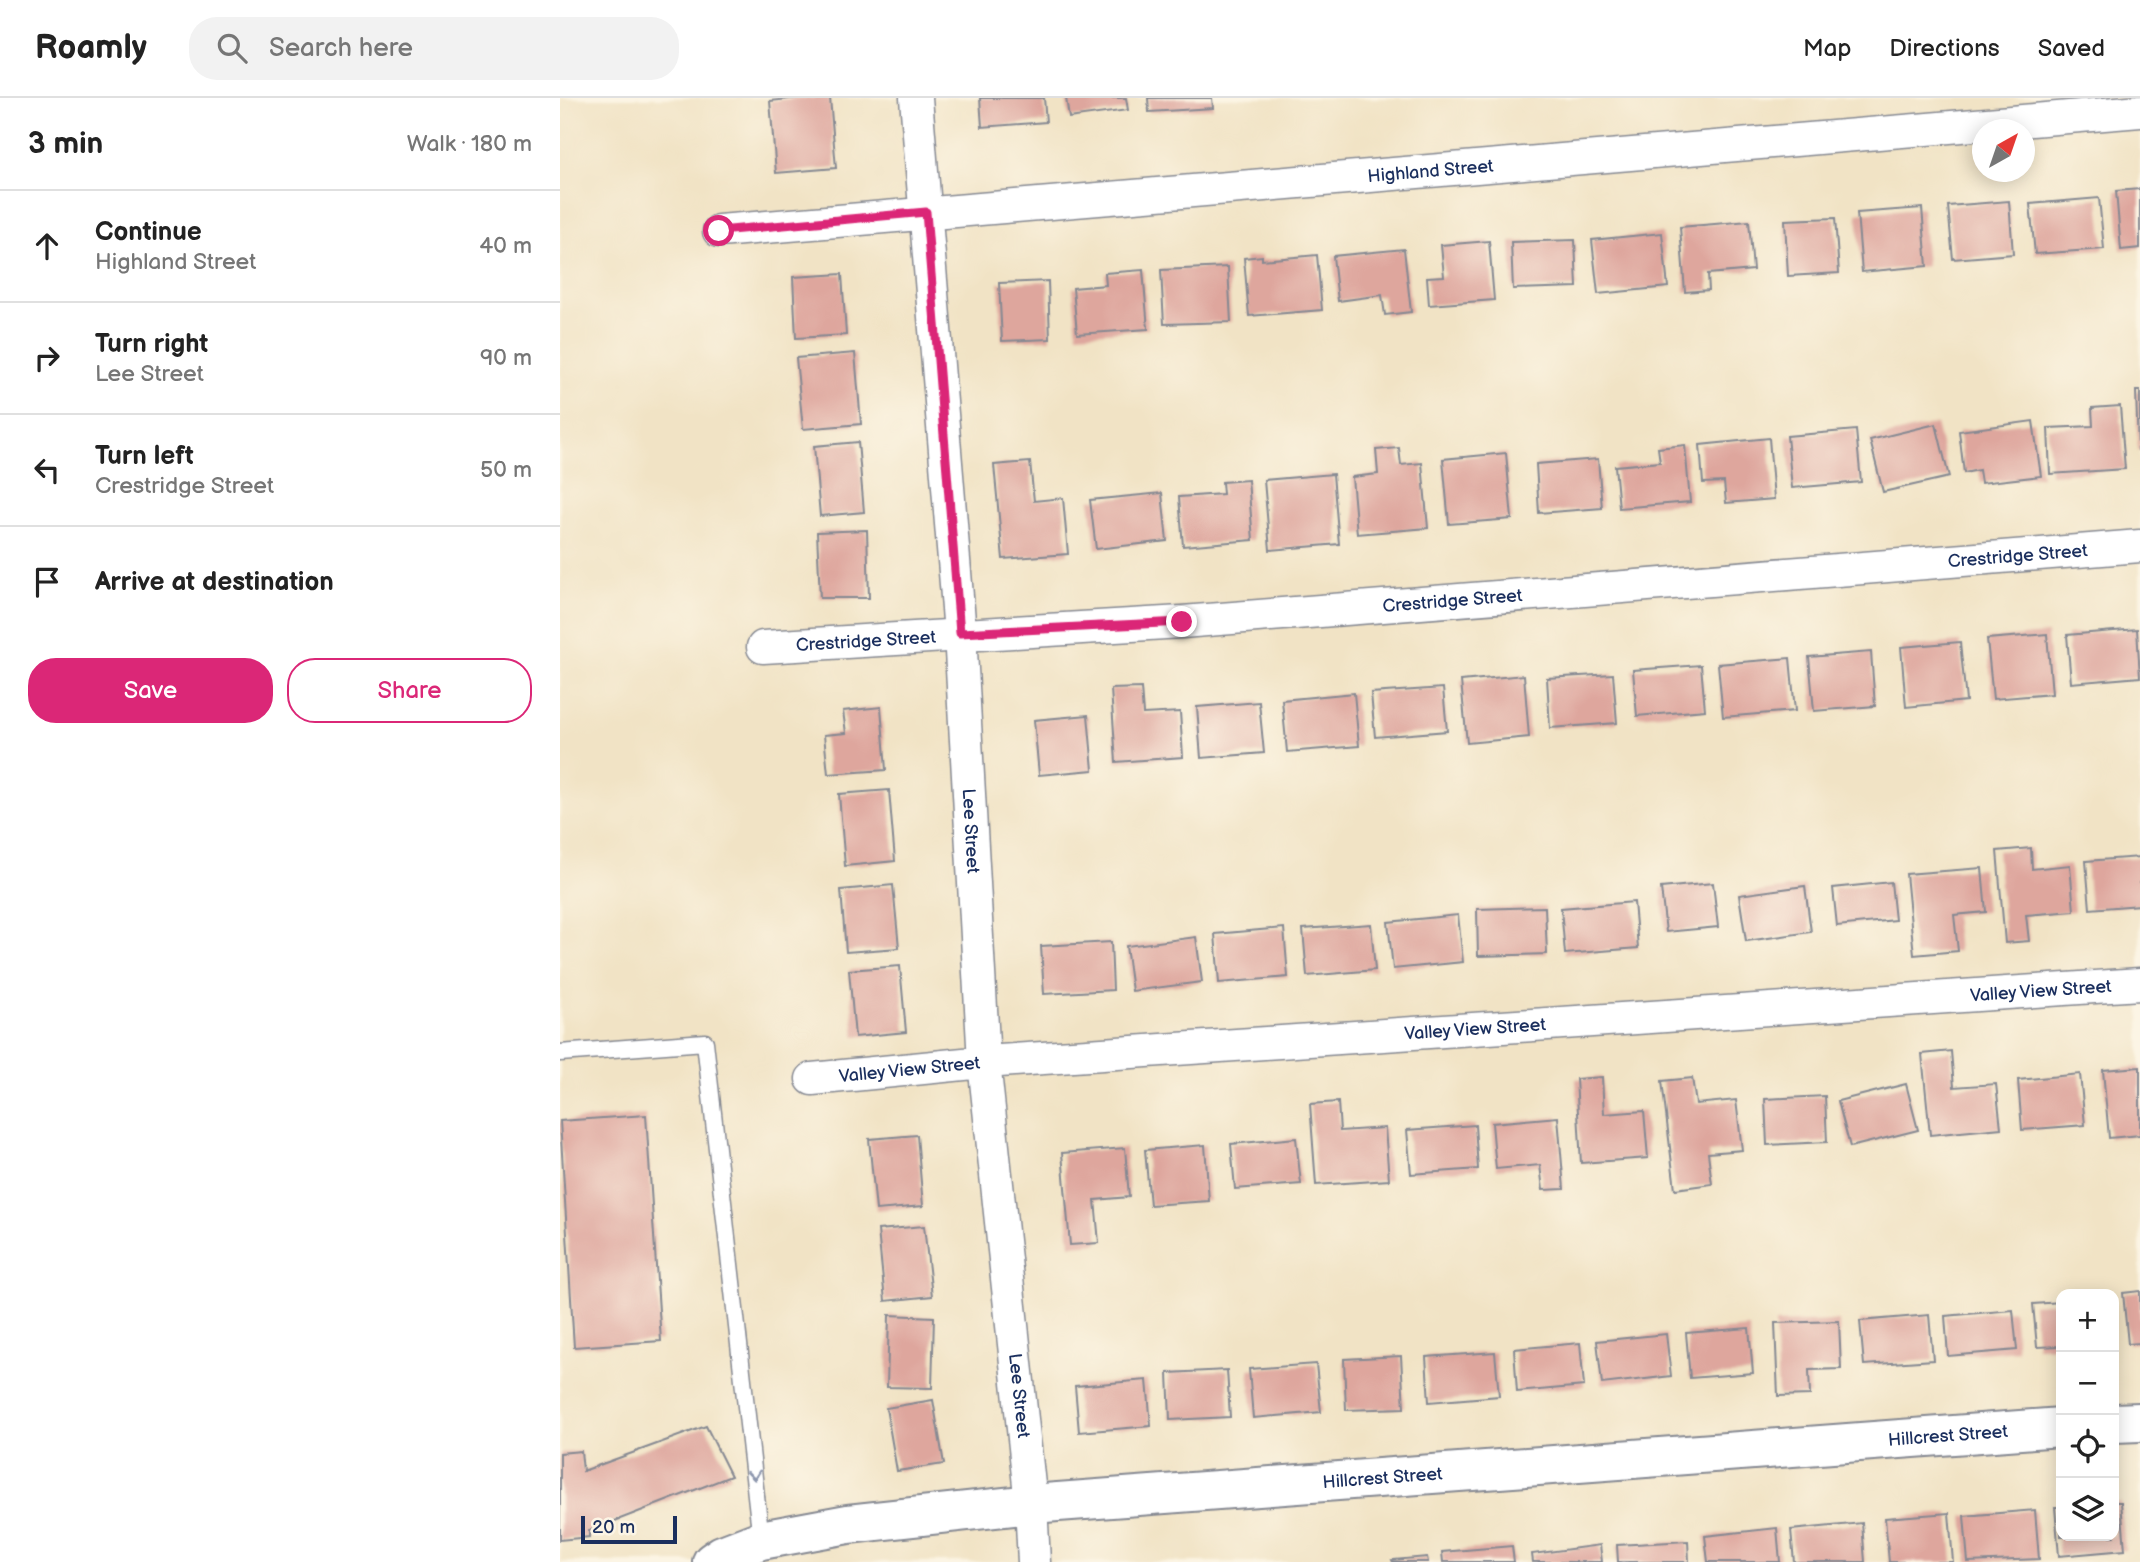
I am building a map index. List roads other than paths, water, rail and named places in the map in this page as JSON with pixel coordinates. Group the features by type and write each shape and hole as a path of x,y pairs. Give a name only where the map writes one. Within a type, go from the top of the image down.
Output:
{"street":[{"name":"Lee Street","path":"916,98 960,633 984,1062 1031,1504 1034,1562"},
{"name":"Highland Street","path":"719,231 2140,111"},
{"name":"Crestridge Street","path":"763,647 960,633 1182,622 2140,546"},
{"name":"Valley View Street","path":"812,1079 984,1062 2140,984"},
{"path":"2119,1423 2140,1422"},
{"name":"Hillcrest Street","path":"712,1562 722,1555 761,1540 848,1524 1031,1504 2056,1427"}],"lane":[{"path":"560,1053 705,1042 761,1540"}]}
